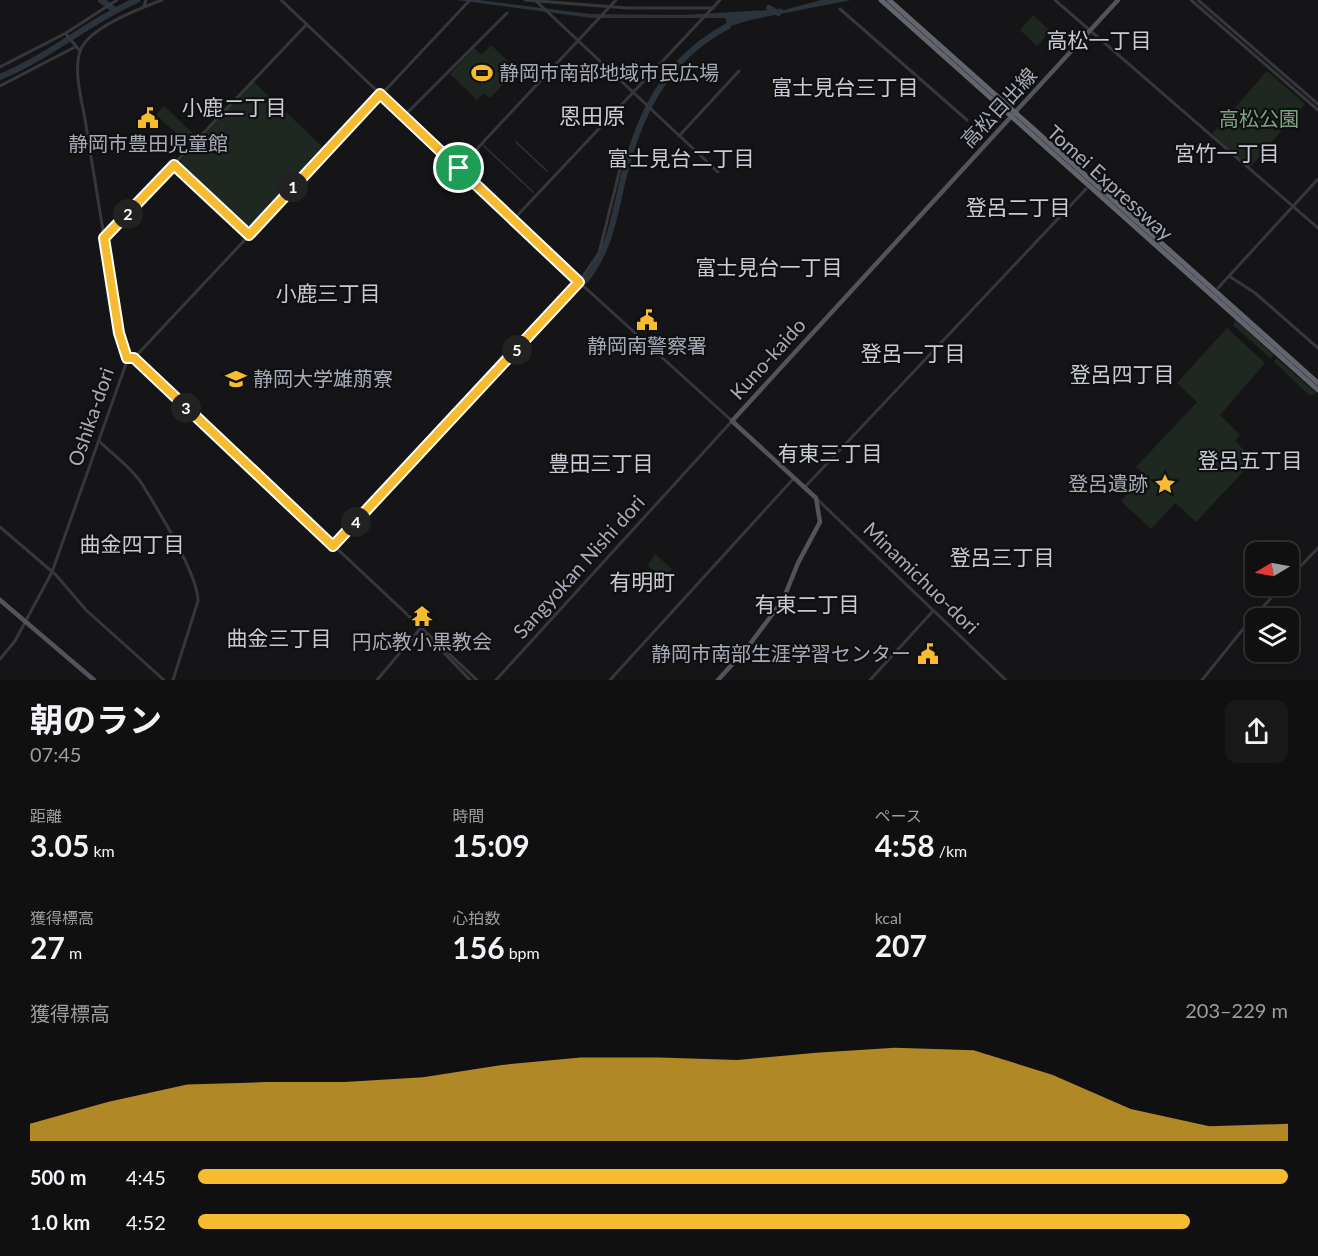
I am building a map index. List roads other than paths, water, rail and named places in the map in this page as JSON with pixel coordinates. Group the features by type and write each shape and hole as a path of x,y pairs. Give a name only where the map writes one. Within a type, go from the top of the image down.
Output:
{"highway":[{"name":"Tomei Expressway","path":"886,1 1318,383"},
{"path":"886,1 909,22"},
{"name":"Tomei Expressway","path":"1282,353 1318,390"}],"main road":[{"name":"高松日出線","path":"950,182 1118,0"},
{"name":"Kuno-kaido","path":"816,498 732,421 950,182"},
{"path":"718,680 747,648 783,600 798,563 819,526 816,498"},
{"path":"0,600 94,680"}],"street":[{"path":"0,67 66,33 117,0"},
{"path":"144,6 146,0"},
{"path":"66,33 80,51 86,41 97,33 144,6 162,0"},
{"path":"281,0 579,282 732,421"},
{"path":"134,358 470,0"},
{"path":"525,0 609,7 712,9"},
{"path":"459,168 616,0"},
{"path":"514,219 720,0"},
{"path":"1055,0 1318,228"},
{"path":"1191,0 1318,110"},
{"path":"1198,0 1318,104"},
{"path":"536,2 718,171"},
{"path":"840,9 967,120"},
{"path":"404,116 507,14"},
{"path":"104,238 307,24"},
{"path":"0,86 74,46"},
{"name":"Oshika-dori","path":"0,659 26,622 52,572 127,358 119,333 78,71 80,51"},
{"path":"679,136 739,71"},
{"path":"174,165 249,235"},
{"path":"333,546 579,282 599,253 621,165"},
{"path":"1095,179 1103,170"},
{"path":"1218,293 1229,276 1318,178"},
{"path":"804,488 1086,189"},
{"path":"1229,276 1255,293 1318,348"},
{"path":"127,358 134,358 422,631 477,680"},
{"name":"Sangyokan Nishi dori","path":"496,680 732,421"},
{"path":"99,441 142,484 172,535 196,589 198,601 173,680"},
{"path":"610,680 794,478"},
{"name":"Minamichuo-dori","path":"816,498 1004,679"},
{"path":"0,527 52,572 86,610 164,680"},
{"path":"1299,568 1318,548"},
{"path":"1202,680 1273,596"},
{"path":"870,680 933,611"},
{"path":"377,680 422,631"},
{"path":"449,656 470,680"}],"waterway":[{"path":"101,0 115,10"},
{"path":"0,77 18,69 102,18 137,0"},
{"path":"769,8 778,13"},
{"path":"585,281 605,246 636,135 657,92 687,55 728,26"},
{"path":"395,115 570,281"},
{"path":"516,142 547,171"},
{"path":"483,145 533,192"}],"place":[{"name":"静岡市南部地域市民広場","path":"482,73"},
{"name":"静岡市豊田児童館","path":"148,118"},
{"name":"静岡南警察署","path":"647,320"},
{"name":"静岡大学雄萠寮","path":"236,379"},
{"name":"登呂遺跡","path":"1165,484"},
{"name":"円応教小黒教会","path":"422,616"},
{"name":"静岡市南部生涯学習センター","path":"928,654"}],"district":[{"name":"高松一丁目","path":"1099,41"},
{"name":"富士見台三丁目","path":"845,88"},
{"name":"小鹿二丁目","path":"234,108"},
{"name":"恩田原","path":"592,116"},
{"name":"宮竹一丁目","path":"1227,154"},
{"name":"富士見台二丁目","path":"681,159"},
{"name":"登呂二丁目","path":"1018,208"},
{"name":"富士見台一丁目","path":"769,268"},
{"name":"小鹿三丁目","path":"328,294"},
{"name":"登呂一丁目","path":"913,354"},
{"name":"登呂四丁目","path":"1122,375"},
{"name":"有東三丁目","path":"830,454"},
{"name":"登呂五丁目","path":"1250,461"},
{"name":"豊田三丁目","path":"601,464"},
{"name":"曲金四丁目","path":"132,545"},
{"name":"登呂三丁目","path":"1002,558"},
{"name":"有明町","path":"642,582"},
{"name":"有東二丁目","path":"807,605"},
{"name":"曲金三丁目","path":"279,639"}],"park label":[{"name":"高松公園","path":"1259,119"}]}
